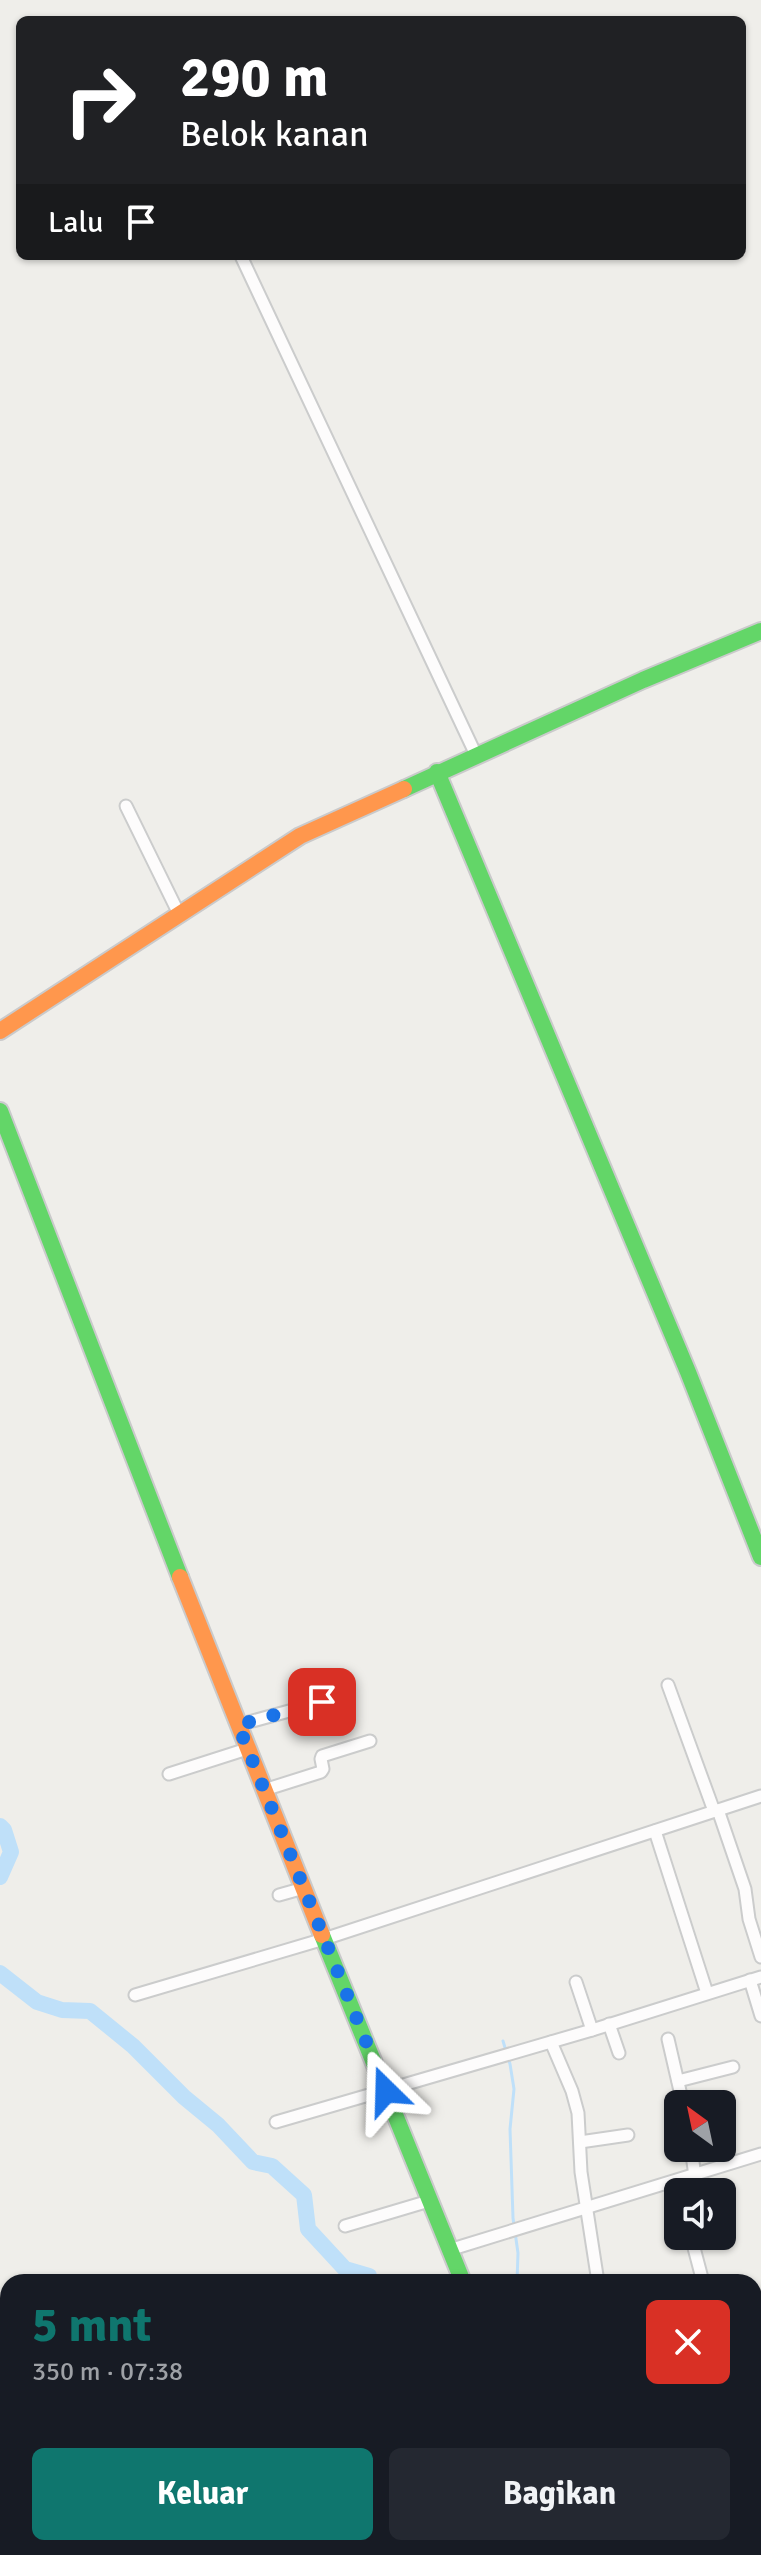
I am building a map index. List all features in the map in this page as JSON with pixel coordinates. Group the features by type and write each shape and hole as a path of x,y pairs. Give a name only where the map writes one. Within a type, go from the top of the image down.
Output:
{"street":[{"path":"243,260 476,755"},
{"path":"0,1031 300,836 643,680 761,631"},
{"path":"437,772 652,1285 761,1557"},
{"path":"126,806 180,916"},
{"path":"0,1111 247,1749 460,2274"},
{"path":"668,1685 745,1889 749,1919 761,1957"},
{"path":"238,1725 322,1702"},
{"path":"264,1790 321,1772 322,1756 370,1741"},
{"path":"169,1774 247,1749"},
{"path":"135,1995 324,1939 761,1796"},
{"path":"655,1831 707,1993"},
{"path":"279,1895 304,1888"},
{"path":"276,2122 592,2030 756,1978 761,2016"},
{"path":"576,1982 592,2030"},
{"path":"609,2024 619,2053"},
{"path":"668,2039 680,2090"},
{"path":"551,2042 578,2113 581,2172 597,2274"},
{"path":"678,2081 733,2067"},
{"path":"580,2142 628,2135"},
{"path":"449,2250 761,2154"},
{"path":"693,2162 695,2176"},
{"path":"345,2226 429,2201"},
{"path":"695,2250 701,2274"}],"waterway":[{"path":"0,1826 11,1852 0,1877"},
{"path":"0,1973 37,2002 62,2010 90,2011 133,2046 253,2162 272,2166 304,2195 308,2229 345,2269 362,2274"},
{"path":"503,2041 514,2089 510,2129 517,2274"}],"traffic: fast":[{"path":"404,789 643,680 761,631"},
{"path":"437,772 688,1372 761,1557"},
{"path":"0,1111 180,1577"},
{"path":"322,1935 460,2274"}],"traffic: slow":[{"path":"0,1031 300,836 404,789"},
{"path":"180,1577 322,1935"}],"route":[{"path":"322,1702 238,1725 386,2091"}]}
